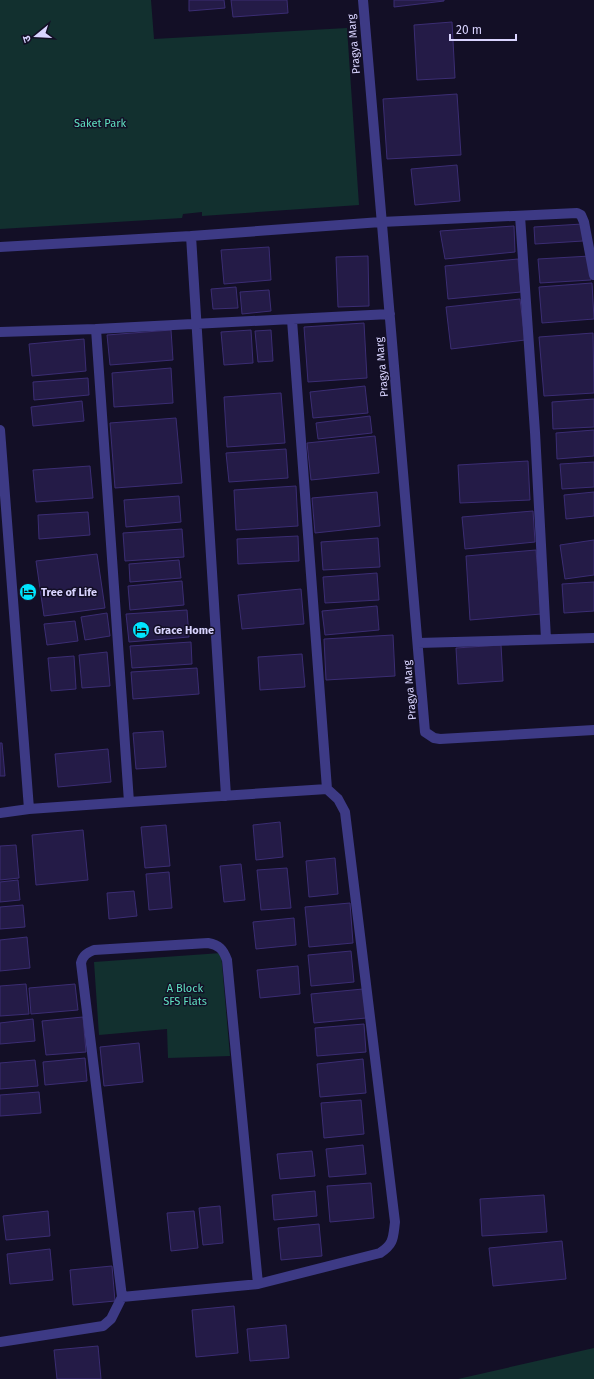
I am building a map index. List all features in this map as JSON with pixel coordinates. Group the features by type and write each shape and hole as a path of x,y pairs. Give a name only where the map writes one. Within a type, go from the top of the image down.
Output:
{"street":[{"name":"Pragya Marg","path":"363,0 425,732 434,738 440,739 594,730"},
{"path":"0,247 191,236 381,222 578,213 581,215 584,222 594,275"},
{"path":"520,216 535,432 546,639"},
{"path":"191,236 226,796"},
{"path":"0,332 292,320 390,314"},
{"path":"292,320 327,790"},
{"path":"96,329 129,802"},
{"path":"0,430 30,809"},
{"path":"418,643 594,638"},
{"path":"0,813 30,809 129,802 327,790 338,799 345,812 395,1222 393,1240 388,1247 380,1253 258,1284 122,1297"},
{"path":"0,1342 103,1326 111,1319 122,1297 81,963 83,956 94,950 208,943 217,945 224,951 227,960 258,1284"}],"green space":[{"name":"Saket Park","path":"0,0 151,0 154,39 347,28 359,205 202,216 202,212 183,214 182,218 0,229"},
{"name":"A Block SFS Flats","path":"221,953 230,1056 168,1058 167,1029 99,1035 94,962"},
{"path":"594,1348 594,1379 458,1379"}],"building":[{"path":"189,0 224,0 225,8 189,11"},
{"path":"231,0 287,0 288,13 233,17"},
{"path":"394,0 444,0 444,1 394,7"},
{"path":"452,22 455,78 417,80 414,25"},
{"path":"457,94 461,155 387,159 383,99"},
{"path":"457,165 460,201 415,205 411,169"},
{"path":"582,224 583,241 535,244 534,227"},
{"path":"514,226 515,252 445,259 440,231"},
{"path":"269,247 271,280 224,284 221,250"},
{"path":"368,256 369,306 338,307 336,257"},
{"path":"590,256 591,280 540,283 538,259"},
{"path":"518,259 521,292 448,299 445,266"},
{"path":"592,283 594,319 542,323 539,287"},
{"path":"236,287 238,308 213,309 211,289"},
{"path":"269,290 271,311 242,314 240,292"},
{"path":"520,299 525,340 451,349 446,307"},
{"path":"364,323 367,378 308,382 304,327"},
{"path":"171,330 173,360 110,365 107,335"},
{"path":"251,330 253,363 224,365 221,332"},
{"path":"271,330 273,361 258,362 255,331"},
{"path":"593,333 594,393 544,396 539,337"},
{"path":"84,339 86,371 32,376 29,344"},
{"path":"171,368 173,403 114,407 112,373"},
{"path":"88,378 89,395 34,400 33,382"},
{"path":"365,386 368,413 313,418 310,392"},
{"path":"281,393 285,443 227,447 224,397"},
{"path":"594,399 594,427 553,429 552,402"},
{"path":"82,401 84,421 33,426 31,407"},
{"path":"370,416 372,433 318,439 316,423"},
{"path":"176,418 182,483 115,488 110,423"},
{"path":"594,430 594,456 557,459 556,433"},
{"path":"375,436 379,473 311,480 307,443"},
{"path":"286,449 288,478 229,482 226,453"},
{"path":"528,461 530,500 460,503 458,465"},
{"path":"594,462 594,487 562,489 560,464"},
{"path":"90,466 93,498 36,502 33,470"},
{"path":"296,486 298,526 236,530 234,490"},
{"path":"377,492 380,526 315,533 312,498"},
{"path":"594,492 594,516 566,519 564,495"},
{"path":"179,496 181,522 126,527 124,500"},
{"path":"533,511 535,542 465,549 462,517"},
{"path":"88,512 90,535 39,539 38,515"},
{"path":"182,529 184,557 125,561 123,533"},
{"path":"298,536 299,561 238,564 237,539"},
{"path":"378,538 380,567 323,570 321,542"},
{"path":"594,540 594,575 565,579 560,545"},
{"path":"536,550 541,614 470,620 466,556"},
{"path":"97,554 105,608 44,616 36,561"},
{"path":"179,560 181,578 130,582 129,564"},
{"path":"377,573 379,600 325,603 323,577"},
{"path":"182,581 184,605 130,610 128,586"},
{"path":"594,582 594,611 564,613 562,584"},
{"path":"301,589 304,624 242,629 238,595"},
{"path":"377,606 379,630 325,635 322,611"},
{"path":"187,610 189,637 129,642 126,614"},
{"path":"107,613 110,636 85,640 81,617"},
{"path":"75,621 78,641 47,645 44,624"},
{"path":"393,635 395,676 326,680 324,639"},
{"path":"191,642 192,664 132,668 130,646"},
{"path":"501,645 503,681 458,684 456,648"},
{"path":"107,652 110,686 82,688 79,655"},
{"path":"302,654 305,687 260,690 258,657"},
{"path":"74,656 76,689 51,691 48,658"},
{"path":"197,668 199,694 133,699 131,672"},
{"path":"163,731 166,767 136,769 133,733"},
{"path":"0,743 2,743 5,776 0,776"},
{"path":"108,749 111,782 58,787 55,754"},
{"path":"280,822 283,857 256,860 253,825"},
{"path":"166,825 170,866 145,868 141,827"},
{"path":"83,830 88,880 36,885 32,835"},
{"path":"16,845 19,878 0,880 0,846"},
{"path":"335,858 338,894 309,897 306,861"},
{"path":"241,864 245,900 224,902 220,866"},
{"path":"287,868 291,908 261,910 257,870"},
{"path":"169,872 172,908 149,910 146,874"},
{"path":"18,880 20,900 0,902 0,882"},
{"path":"134,891 137,916 109,919 107,893"},
{"path":"350,903 353,943 309,947 305,907"},
{"path":"23,905 25,927 0,929 0,907"},
{"path":"294,918 296,945 256,949 253,922"},
{"path":"27,937 30,968 0,971 0,940"},
{"path":"351,951 354,982 311,986 308,955"},
{"path":"298,966 300,994 260,998 257,970"},
{"path":"26,984 29,1014 0,1016 0,986"},
{"path":"75,984 78,1010 31,1014 29,988"},
{"path":"363,989 366,1018 314,1023 311,994"},
{"path":"83,1017 86,1052 46,1055 42,1021"},
{"path":"33,1019 35,1041 0,1044 0,1023"},
{"path":"364,1024 366,1052 317,1056 315,1028"},
{"path":"139,1043 143,1082 104,1086 100,1047"},
{"path":"85,1058 87,1081 45,1085 43,1062"},
{"path":"363,1059 366,1093 320,1097 317,1064"},
{"path":"35,1060 38,1086 0,1089 0,1063"},
{"path":"39,1092 41,1113 0,1116 0,1095"},
{"path":"361,1100 364,1134 324,1138 321,1103"},
{"path":"363,1145 366,1174 329,1177 326,1149"},
{"path":"312,1151 315,1176 280,1179 277,1154"},
{"path":"371,1183 374,1218 330,1222 327,1186"},
{"path":"315,1191 317,1216 274,1220 272,1195"},
{"path":"544,1195 547,1232 482,1236 480,1199"},
{"path":"220,1206 223,1243 203,1245 199,1208"},
{"path":"48,1211 50,1236 6,1240 3,1216"},
{"path":"194,1211 198,1248 171,1251 167,1213"},
{"path":"319,1224 322,1256 281,1260 278,1228"},
{"path":"562,1241 566,1279 493,1286 489,1248"},
{"path":"50,1249 53,1280 10,1284 7,1254"},
{"path":"112,1266 115,1301 73,1305 70,1270"},
{"path":"234,1306 238,1353 196,1357 192,1310"},
{"path":"286,1325 289,1358 250,1361 247,1329"},
{"path":"98,1346 101,1379 57,1379 54,1350"}],"place":[{"name":"Tree of Life","path":"28,592"},
{"name":"Grace Home","path":"141,630"}]}
